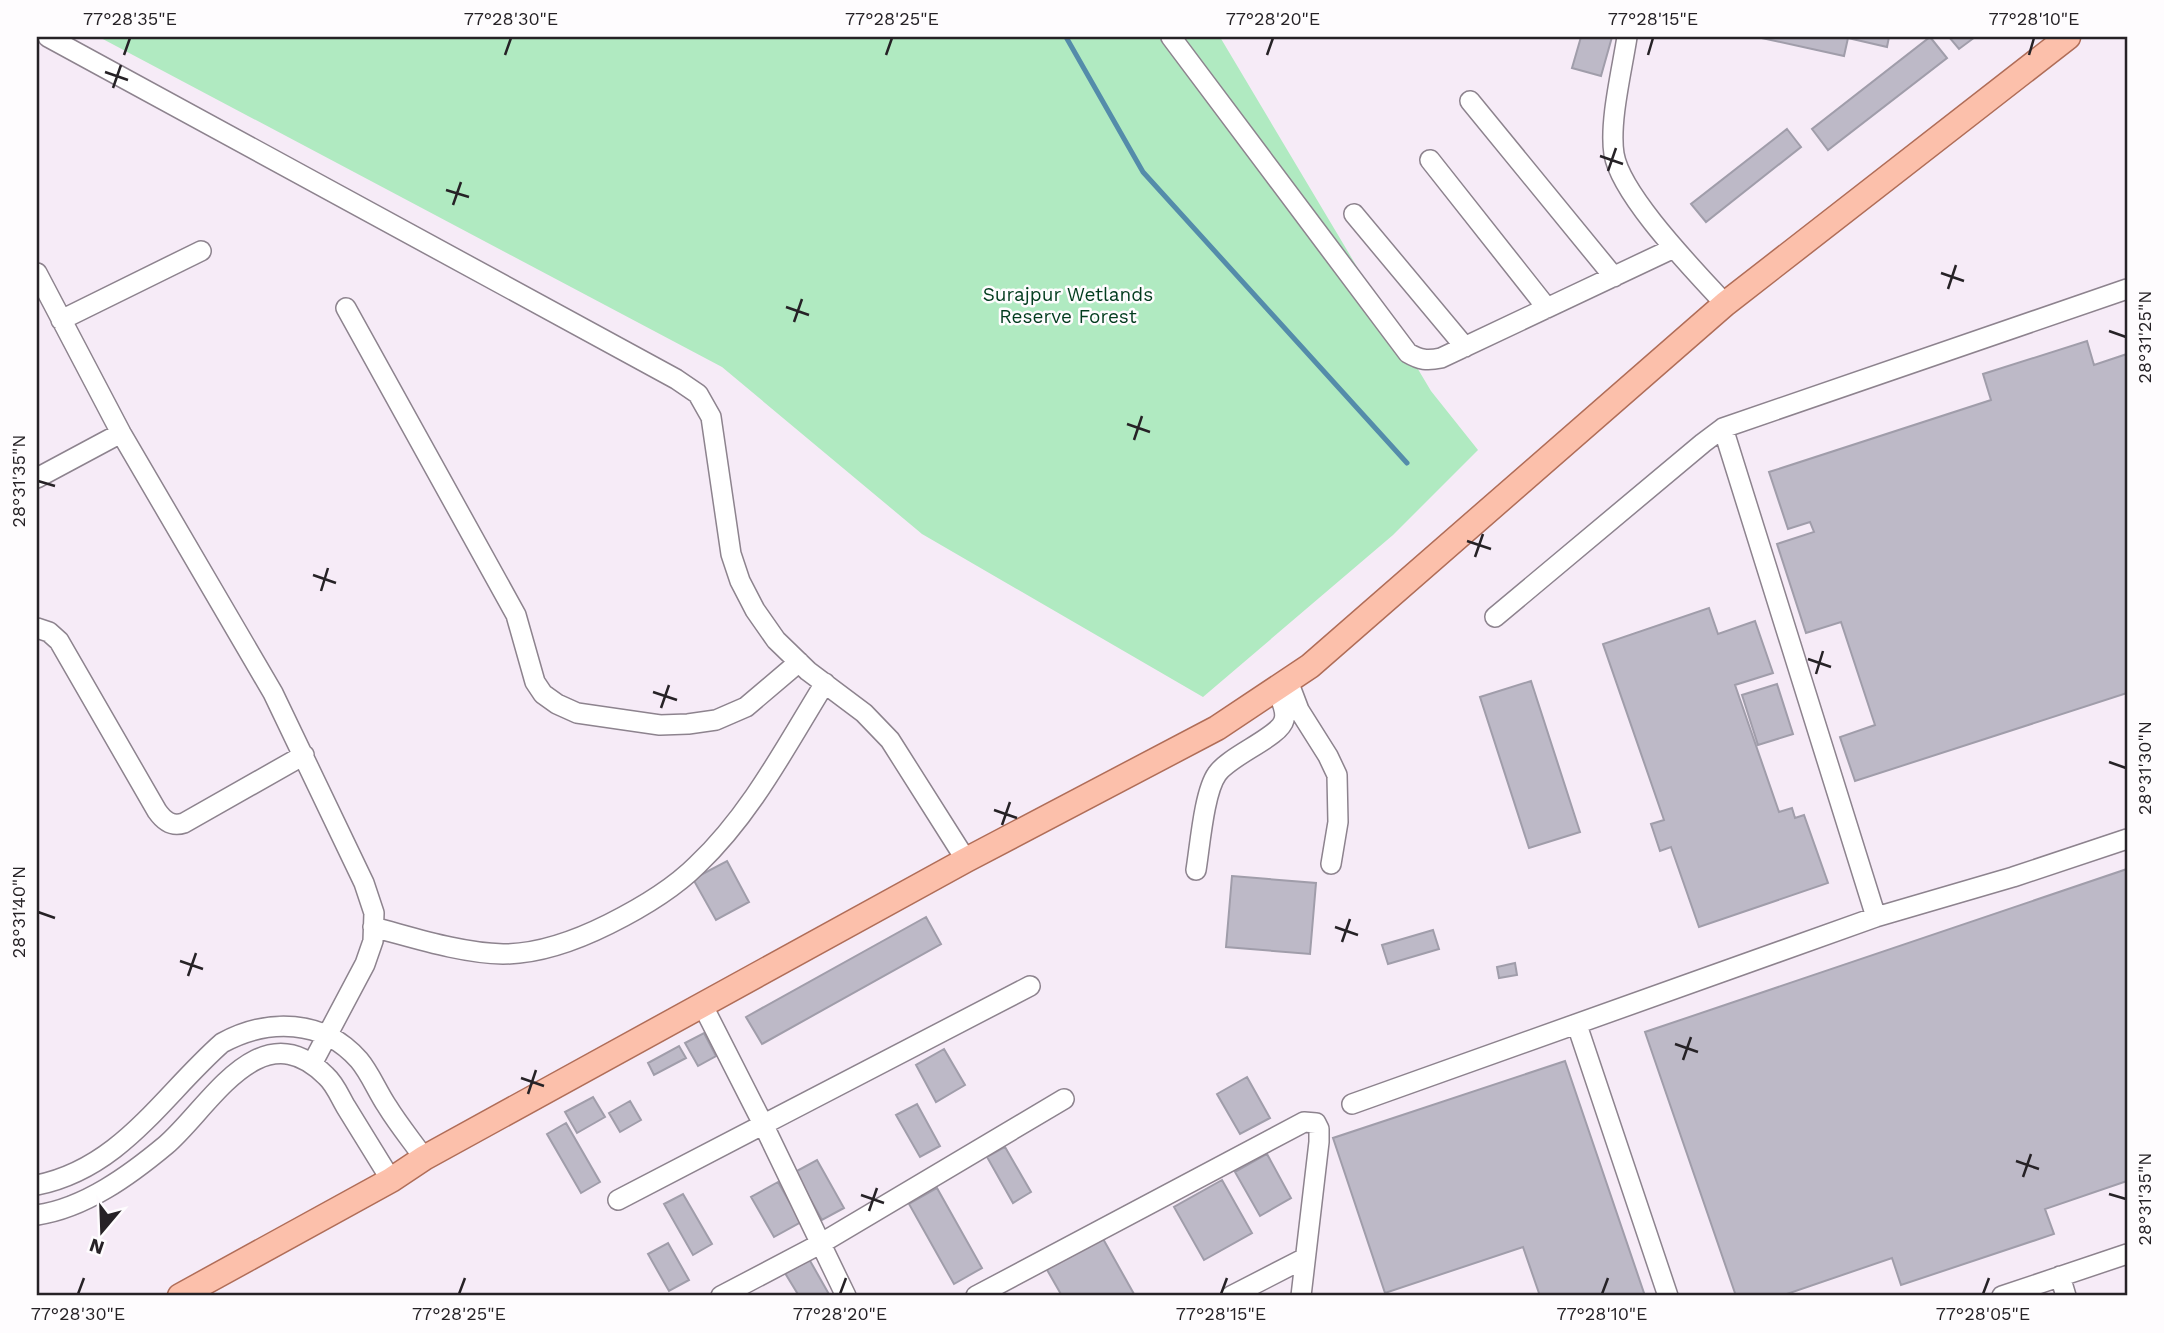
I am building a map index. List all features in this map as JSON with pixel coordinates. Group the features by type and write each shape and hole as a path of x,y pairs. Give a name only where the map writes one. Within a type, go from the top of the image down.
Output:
{"main road":[{"path":"180,1296 391,1180 424,1158 966,860 1217,728 1282,685 1310,666 1726,304 2068,37"}],"street":[{"path":"48,37 676,379 698,394 712,417 731,554 740,581 755,610 776,640 799,662 864,713 890,740 966,860"},
{"path":"1171,37 1408,353 1427,361 1441,358 1674,248"},
{"path":"1627,37 1614,130 1614,156 1626,186 1674,248 1726,304"},
{"path":"1470,102 1614,277"},
{"path":"1430,160 1547,308"},
{"path":"1354,214 1465,347"},
{"path":"61,320 201,251"},
{"path":"37,273 121,433 273,694 364,883 373,913 373,941 365,964 312,1064"},
{"path":"1495,617 1723,428 2127,289"},
{"path":"346,308 516,615 535,682 543,694 577,713 660,725 688,724 716,720 746,707 799,662"},
{"path":"1723,428 1877,917"},
{"path":"37,478 121,433"},
{"path":"37,628 49,632 59,640 156,811 169,823 184,823 304,755"},
{"path":"373,927 446,946 502,954 537,950 583,937 623,917 669,888 696,866 727,834 746,810 825,683"},
{"path":"1282,685 1328,756 1336,775 1338,822 1331,864"},
{"path":"1196,870 1215,776 1227,762 1279,729 1285,719 1282,685"},
{"path":"1352,1104 1877,917 2013,877 2127,838"},
{"path":"618,1200 1030,986"},
{"path":"703,1006 846,1296"},
{"path":"37,1185 78,1172 114,1150 222,1043 240,1034 268,1026 296,1025 329,1036 346,1047 361,1062 387,1107 424,1158"},
{"path":"1577,1025 1668,1296"},
{"path":"37,1215 75,1204 132,1172 187,1125 227,1079 252,1060 283,1054 312,1064 328,1078 391,1180"},
{"path":"721,1296 820,1244 1064,1099"},
{"path":"976,1296 1304,1122 1311,1121 1319,1129 1319,1142 1301,1296"},
{"path":"2002,1296 2127,1254"},
{"path":"1231,1296 1305,1258"},
{"path":"2060,1276 2067,1296"}],"green space":[{"name":"Surajpur Wetlands Reserve Forest","path":"99,37 1220,37 1431,391 1478,450 1393,535 1203,697 922,534 722,367"}],"building":[{"path":"1581,37 1612,37 1601,76 1572,68"},
{"path":"1757,37 1889,37 1887,47 1848,38 1844,56"},
{"path":"1930,37 1947,58 1828,150 1812,129"},
{"path":"1949,37 1975,37 1959,49"},
{"path":"1787,129 1801,147 1706,222 1691,204"},
{"path":"2087,341 2094,365 2127,354 2127,693 1855,781 1840,737 1875,725 1841,622 1806,633 1777,544 1814,532 1810,522 1788,529 1769,472 1991,400 1983,374"},
{"path":"1709,608 1718,634 1755,621 1773,673 1735,685 1779,812 1792,808 1795,818 1804,815 1828,883 1699,927 1671,847 1660,851 1651,824 1664,820 1603,644"},
{"path":"1531,681 1580,832 1529,848 1480,697"},
{"path":"1777,684 1793,734 1758,745 1742,695"},
{"path":"727,861 749,902 716,920 693,879"},
{"path":"2127,869 2127,1181 2045,1209 2054,1234 1901,1285 1892,1258 1781,1296 1736,1296 1645,1032"},
{"path":"1232,876 1316,883 1310,954 1226,947"},
{"path":"926,917 941,944 762,1044 746,1017"},
{"path":"1433,930 1439,949 1388,964 1382,945"},
{"path":"1515,963 1517,975 1499,978 1497,967"},
{"path":"704,1033 716,1056 698,1066 685,1043"},
{"path":"679,1046 686,1058 654,1075 648,1063"},
{"path":"944,1049 965,1085 936,1102 916,1065"},
{"path":"1565,1061 1645,1296 1540,1296 1523,1247 1385,1293 1333,1138"},
{"path":"1247,1077 1270,1118 1240,1134 1217,1094"},
{"path":"593,1097 605,1117 577,1133 565,1112"},
{"path":"630,1101 641,1120 620,1132 609,1113"},
{"path":"917,1104 940,1146 920,1157 896,1115"},
{"path":"566,1123 600,1182 581,1193 547,1134"},
{"path":"1005,1147 1031,1192 1013,1203 987,1157"},
{"path":"1267,1154 1291,1198 1260,1216 1235,1172"},
{"path":"817,1160 844,1208 822,1220 795,1172"},
{"path":"1222,1180 1252,1233 1204,1260 1174,1207"},
{"path":"778,1182 801,1222 774,1237 751,1197"},
{"path":"937,1188 982,1268 954,1284 909,1204"},
{"path":"683,1194 712,1244 693,1255 664,1204"},
{"path":"1102,1237 1134,1294 1062,1296 1046,1268"},
{"path":"668,1243 689,1280 669,1291 648,1254"},
{"path":"809,1259 830,1296 799,1296 785,1273"}],"waterway":[{"path":"1066,37 1143,172 1407,463"}]}
